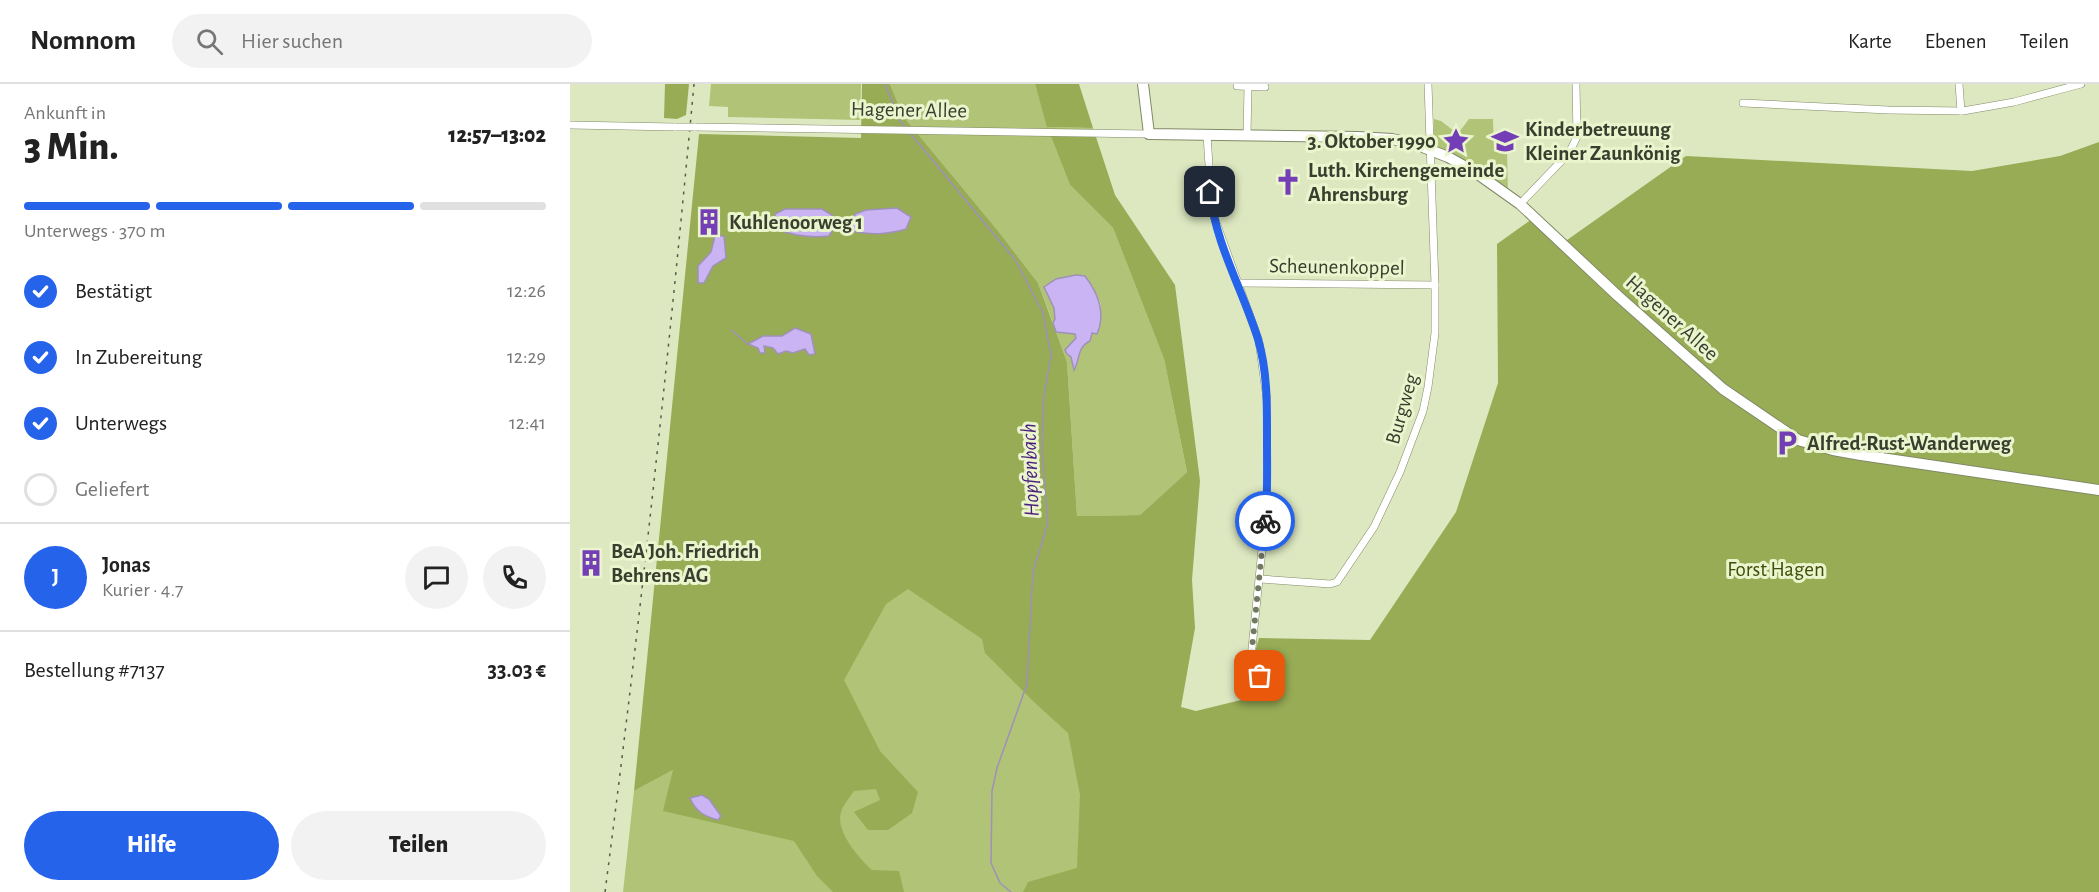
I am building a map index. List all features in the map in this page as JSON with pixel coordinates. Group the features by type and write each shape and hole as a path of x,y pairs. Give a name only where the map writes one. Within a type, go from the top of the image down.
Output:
{"street":[{"path":"1143,84 1149,134"},
{"name":"Burgweg","path":"1260,579 1330,584 1337,582 1374,527 1400,472 1423,411 1435,333 1428,84"},
{"path":"1520,204 1569,153 1576,137 1576,84"},
{"path":"1959,84 1961,111"},
{"path":"1743,103 1961,111 2014,102 2081,84"},
{"path":"1237,86 1265,87"},
{"path":"1247,135 1248,87"},
{"name":"Hagener Allee","path":"570,125 1316,135 1392,139 1430,149 1451,158 1520,204 1618,296 1723,389 1798,440 1861,455 2099,490"},
{"path":"1207,135 1212,211 1259,341 1267,400 1268,500 1251,658"},
{"name":"Scheunenkoppel","path":"1238,283 1435,285"}],"green space":[{"path":"665,84 689,84 686,115 677,119 664,118"},
{"path":"711,84 861,84 860,120 728,117 728,107 709,106"},
{"name":"Forst Hagen","path":"862,84 890,84 903,116 1038,283 1067,362 1077,516 1140,515 1187,472 1164,359 1113,228 1070,185 1051,136 1096,137 1115,195 1175,285 1200,481 1192,580 1195,628 1181,707 1196,711 1241,700 1259,638 1370,640 1456,512 1498,383 1497,244 1532,219 1560,245 1686,156 1972,171 2060,156 2099,142 2099,892 1023,892 1028,882 1077,868 1080,795 1068,733 985,653 982,639 908,589 886,604 844,680 880,751 918,792 912,813 888,830 868,830 854,812 880,800 876,789 854,791 842,809 840,819 849,844 861,859 872,870 899,871 904,892 833,892 817,876 794,841 663,811 673,770 634,791 699,134 861,138","holes":["763,336 782,336 814,354 805,349 793,353 763,346 759,348 749,344"]},
{"path":"890,84 1035,84 1048,127 1093,128 1096,137 1052,137 1070,185 1113,228 1164,359 1187,472 1140,515 1077,516 1067,362 1056,332 1075,333 1073,369 1083,344 1092,333 1100,314 1101,307 1096,294 1076,275 1055,279 1044,288 1054,308 1053,323 1038,283 903,116"},
{"path":"1035,84 1079,84 1093,128 1047,127"},
{"path":"1434,119 1441,121 1454,131 1460,131 1469,119 1493,119 1494,150 1507,150 1508,192 1434,147"},
{"path":"1060,523 1146,892 623,892 634,791 673,770 674,567"}],"shaded area":[{"path":"897,208 911,217 906,229 878,234 851,231 855,214 866,210"},
{"path":"785,209 822,209 832,215 832,231 829,236 808,236 795,235 775,228 775,214"},
{"path":"715,236 724,236 726,258 713,266 704,283 698,283 698,266 711,252"},
{"path":"1076,275 1085,276 1094,289 1101,311 1101,319 1097,334 1092,333 1090,341 1081,350 1074,370 1071,357 1065,350 1076,338 1075,334 1056,332 1053,323 1054,308 1044,287 1056,279"},
{"path":"795,328 811,334 815,354 809,355 805,349 778,354 773,348 764,346 765,353 760,353 758,348 748,344 763,336 782,336"},
{"path":"702,795 709,799 721,816 718,820 701,813 690,798"}],"waterway":[{"name":"Hopfenbach","path":"885,84 900,121 905,127"},
{"name":"Hopfenbach","path":"910,133 1016,261 1043,313 1051,355 1043,403 1042,452 1048,523 1033,571 1027,684 997,768 992,791 991,863 1000,883 1011,892"},
{"path":"731,330 748,344"}],"railway":[{"path":"605,892 653,488 694,84"}],"way so far":[{"path":"1260,676 1251,675 1248,668 1251,658 1265,521"}],"place":[{"name":"3. Oktober 1990","path":"1456,141"},
{"name":"Kinderbetreuung Kleiner Zaunkönig","path":"1505,141"},
{"name":"Luth. Kirchengemeinde Ahrensburg","path":"1288,182"},
{"name":"Kuhlenoorweg 1","path":"709,222"},
{"name":"Alfred-Rust-Wanderweg","path":"1787,443"},
{"name":"BeA Joh. Friedrich Behrens AG","path":"591,563"}],"route":[{"path":"1210,192 1214,219 1259,341 1264,370 1267,400 1268,500 1265,521"}]}
